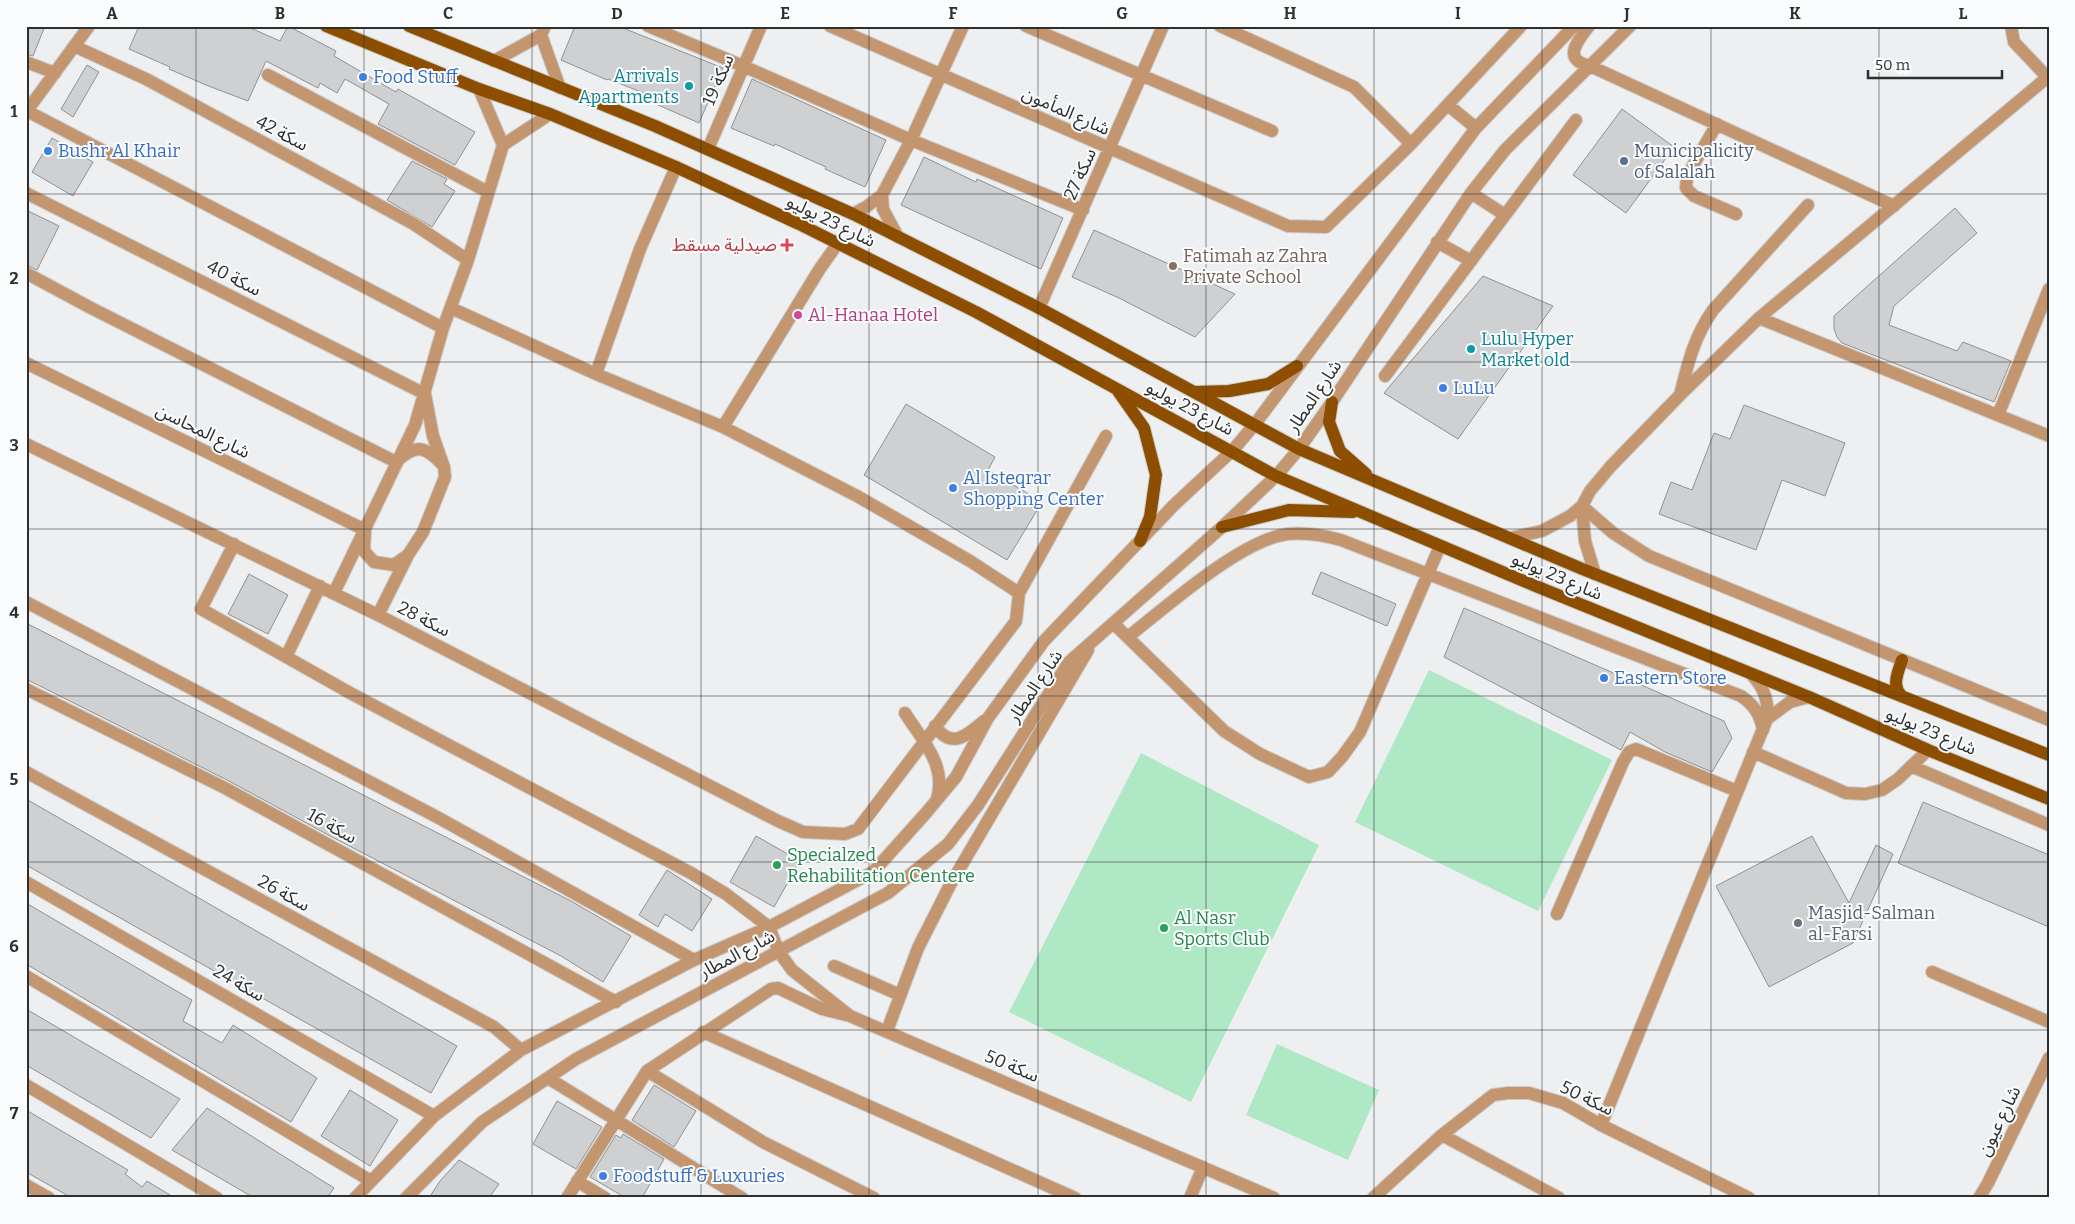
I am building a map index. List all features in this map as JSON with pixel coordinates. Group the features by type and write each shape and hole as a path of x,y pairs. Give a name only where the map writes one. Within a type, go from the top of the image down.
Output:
{"main road":[{"name":"شارع 23 يوليو","path":"326,26 479,89 550,114 676,167 838,243 976,312 1116,389 1233,450 1276,476 2049,799"},
{"name":"شارع 23 يوليو","path":"409,26 708,149 853,214 1040,308 1299,449 1596,574 2049,756"},
{"path":"1195,392 1229,391 1268,384 1297,366"},
{"path":"1116,389 1144,428 1156,475 1150,517 1140,541"},
{"path":"1332,402 1329,422 1340,451 1375,482"},
{"path":"1222,527 1289,510 1361,512"},
{"path":"1902,660 1896,685 1902,696"}],"street":[{"path":"88,26 27,112 443,328"},
{"path":"648,26 911,140 1083,210"},
{"name":"سكة 19","path":"708,149 760,26"},
{"name":"شارع المأمون","path":"830,26 1288,226 1326,227 1411,144"},
{"path":"898,237 882,209 882,195 911,140 963,26"},
{"path":"1026,26 1272,131"},
{"name":"سكة 27","path":"1040,308 1164,26"},
{"path":"1220,26 1354,87 1411,144 1521,26"},
{"name":"شارع المطار","path":"355,1198 434,1116 521,1050 694,960 769,927 873,872 956,778 988,718 1044,640 1140,541 1233,450 1255,424 1476,128 1574,26"},
{"path":"1589,26 1575,44 1573,52 1576,59 1582,64 1894,206"},
{"name":"شارع المطار","path":"406,1198 482,1122 576,1059 888,893 948,844 978,805 1069,662 1222,527 1276,476 1299,449 1332,402 1436,242 1471,193 1505,150 1630,26"},
{"path":"1510,538 1542,531 1570,516 1582,506 1590,491 1606,472 1758,318 2048,78 2014,42 2011,26"},
{"path":"494,61 543,31 560,88"},
{"name":"سكة 42","path":"74,46 146,79 412,223 468,260"},
{"path":"26,62 55,73"},
{"path":"268,75 488,192"},
{"path":"479,89 503,144"},
{"path":"1448,105 1476,128"},
{"path":"334,593 415,425 443,328 468,260 503,144 550,114"},
{"path":"1385,376 1576,120"},
{"path":"1717,124 1687,176 1686,188 1694,196 1736,214"},
{"path":"596,374 640,249 676,167"},
{"name":"سكة 40","path":"26,193 425,394"},
{"path":"1471,193 1505,214"},
{"path":"853,214 882,195"},
{"path":"1680,395 1693,345 1702,326 1713,310 1808,204"},
{"path":"1436,242 1471,261"},
{"path":"723,427 838,243"},
{"path":"26,273 91,308 396,462"},
{"path":"1998,415 2049,288"},
{"path":"451,308 596,374 723,427 857,496 970,561 1019,593"},
{"path":"1758,318 2049,436"},
{"name":"شارع المحاسن","path":"26,363 365,530"},
{"path":"378,615 408,555 423,532 445,477 444,467 433,436 425,394"},
{"path":"923,743 1016,621 1019,593 1106,436"},
{"name":"سكة 28","path":"26,444 320,586 778,821 803,832 845,834 858,829 923,743"},
{"path":"396,462 408,452 417,449 426,451 444,467"},
{"path":"1582,506 1585,541 1596,574"},
{"path":"1582,506 1614,533 1649,556 2049,720"},
{"path":"365,530 364,551 374,562 394,565 408,555"},
{"path":"1128,637 1220,566 1255,544 1287,534 1319,534 1341,540 1428,573 1741,696 1757,710 1765,724"},
{"path":"234,544 201,609 352,694 692,873 726,894 769,927"},
{"path":"1113,623 1224,730 1260,754 1309,777 1328,772 1342,758 1360,732 1440,546"},
{"path":"286,657 320,586"},
{"path":"26,602 437,817 694,960"},
{"path":"887,1032 918,948 950,885 1092,641"},
{"path":"1601,1125 1765,724 1768,710 1763,690 1752,675"},
{"name":"سكة 16","path":"26,689 225,788 616,1002"},
{"path":"1765,724 1790,702 1808,697"},
{"path":"905,713 923,743 932,753 939,771 939,791 935,803"},
{"path":"936,726 944,736 957,739 963,737 988,718"},
{"path":"1557,914 1629,752 1636,749 1737,792"},
{"path":"1753,752 1846,793 1865,794 1882,790 1928,750"},
{"path":"1911,766 2049,825"},
{"name":"سكة 26","path":"26,772 494,1027 521,1050"},
{"name":"سكة 24","path":"26,882 434,1116"},
{"name":"سكة 50","path":"769,927 779,952 792,970 850,1016 1274,1198"},
{"path":"834,966 900,995"},
{"path":"1932,972 2049,1022"},
{"path":"26,976 371,1181"},
{"path":"567,1198 647,1071 703,1032 771,989 778,988 822,1009 850,1016"},
{"path":"703,1032 1075,1198"},
{"name":"شارع عيون","path":"1979,1198 2049,1058"},
{"path":"647,1071 763,1142 874,1198"},
{"path":"548,1078 742,1198"},
{"path":"26,1086 217,1198"},
{"name":"سكة 50","path":"1373,1198 1442,1135 1493,1095 1508,1093 1529,1093 1563,1103 1601,1125 1746,1197"},
{"path":"1442,1135 1559,1198"},
{"path":"1190,1198 1203,1167"},
{"path":"577,1181 605,1198"},
{"path":"26,1185 49,1198"}],"green space":[{"path":"1429,670 1612,760 1538,911 1355,822"},
{"name":"Al Nasr Sports Club","path":"1141,753 1319,845 1191,1102 1009,1012"},
{"path":"1277,1044 1379,1090 1348,1160 1246,1115"}],"building":[{"path":"26,26 45,26 33,56 26,54"},
{"path":"139,26 246,26 280,41 288,26 336,51 334,56 396,92 398,89 475,132 455,165 378,124 389,104 345,79 337,93 320,83 318,88 266,61 248,101 169,69 170,67 129,49"},
{"path":"575,26 618,26 723,68 699,123 656,104 659,99 607,80 561,60"},
{"path":"87,65 99,72 73,117 61,109"},
{"path":"752,79 886,140 865,187 775,144 774,146 731,128"},
{"name":"Municipalicity of Salalah","path":"1622,109 1674,147 1626,213 1573,175"},
{"path":"52,138 93,162 73,196 32,172"},
{"path":"924,157 976,182 977,179 1063,218 1041,269 901,205"},
{"path":"412,161 447,179 444,184 455,191 432,227 387,200"},
{"path":"1955,208 1977,233 1894,306 1889,325 1957,351 1963,342 2011,361 1994,402 1842,343 1834,329 1834,316"},
{"path":"26,210 59,226 37,270 26,265"},
{"path":"1094,230 1235,294 1195,337 1119,298 1072,277"},
{"name":"Lulu Hyper Market old","path":"1483,276 1553,306 1458,439 1384,393"},
{"name":"Al Isteqrar Shopping Center","path":"906,404 995,457 988,470 1042,502 1007,560 864,475"},
{"path":"1744,405 1845,443 1825,496 1782,480 1756,550 1659,514 1671,482 1692,490 1714,433 1730,439"},
{"path":"1321,572 1396,604 1387,626 1312,594"},
{"path":"249,574 288,595 268,634 228,614"},
{"path":"1464,608 1724,721 1732,738 1712,772 1665,752 1630,732 1621,750 1444,657"},
{"path":"26,623 571,901 631,936 603,982 561,956 332,837 229,781 26,679"},
{"path":"26,799 457,1046 431,1093 26,865"},
{"path":"1923,802 2049,855 2049,927 1898,863"},
{"path":"756,836 800,861 774,907 730,882"},
{"name":"Masjid-Salman al-Farsi","path":"1812,836 1849,903 1876,845 1893,854 1853,943 1769,987 1716,886"},
{"path":"667,870 712,899 692,931 665,914 658,927 639,915"},
{"path":"26,903 192,1000 183,1021 222,1043 233,1025 317,1078 291,1122 26,964"},
{"path":"26,1009 180,1099 151,1138 26,1065"},
{"path":"654,1085 696,1111 674,1147 632,1120"},
{"path":"350,1090 398,1120 370,1166 321,1136"},
{"path":"557,1101 602,1127 576,1169 533,1144"},
{"path":"207,1108 334,1188 327,1198 254,1198 172,1150"},
{"path":"26,1110 128,1170 125,1174 142,1187 147,1181 175,1198 72,1198 26,1172"},
{"path":"623,1134 664,1159 642,1198 626,1198 590,1177 616,1135 621,1138"},
{"path":"459,1160 499,1184 489,1198 429,1198 440,1181"}],"place":[{"name":"Food Stuff","path":"363,77"},
{"name":"Arrivals Apartments","path":"689,86"},
{"name":"Bushr Al Khair","path":"48,151"},
{"name":"Municipalicity of Salalah","path":"1624,161"},
{"name":"صيدلية مسقط","path":"787,245"},
{"name":"Fatimah az Zahra Private School","path":"1173,266"},
{"name":"Al-Hanaa Hotel","path":"798,315"},
{"name":"Lulu Hyper Market old","path":"1471,349"},
{"name":"LuLu","path":"1443,388"},
{"name":"Al Isteqrar Shopping Center","path":"953,488"},
{"name":"Eastern Store","path":"1604,678"},
{"name":"Specialzed Rehabilitation Centere","path":"777,865"},
{"name":"Masjid-Salman al-Farsi","path":"1798,923"},
{"name":"Al Nasr Sports Club","path":"1164,928"},
{"name":"Foodstuff & Luxuries","path":"603,1176"}]}
